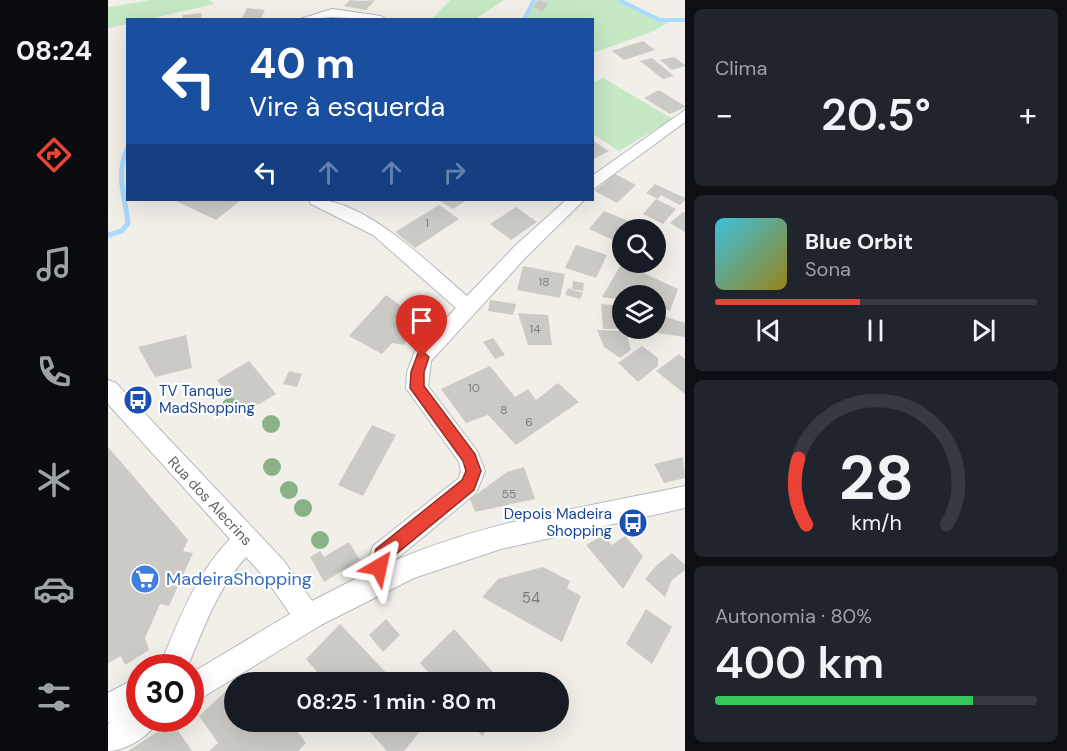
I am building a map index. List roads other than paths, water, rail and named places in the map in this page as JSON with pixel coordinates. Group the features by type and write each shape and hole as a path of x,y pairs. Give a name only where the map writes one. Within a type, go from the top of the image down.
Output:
{"street":[{"path":"311,18 332,13 367,18"},
{"path":"594,183 684,114"},
{"path":"319,201 380,231 467,307"},
{"path":"382,581 379,567 382,555 468,485 473,471 470,458 417,388 417,372 422,357 467,307 575,201"},
{"name":"Rua dos Alecrins","path":"108,389 287,584 308,617"},
{"path":"204,683 308,617 440,556 487,542 684,497"},
{"path":"180,654 208,586 222,565 246,539"},
{"path":"108,709 126,698"},
{"path":"108,741 126,730"}],"waterway":[{"path":"525,18 534,0"},
{"path":"619,0 659,20 685,20"},
{"path":"320,18 326,16"},
{"path":"108,235 122,231 128,223 121,176 126,152"}],"place":[{"name":"TV Tanque MadShopping","path":"138,400"},
{"name":"Depois Madeira Shopping","path":"633,523"},
{"name":"MadeiraShopping","path":"145,579"}]}
